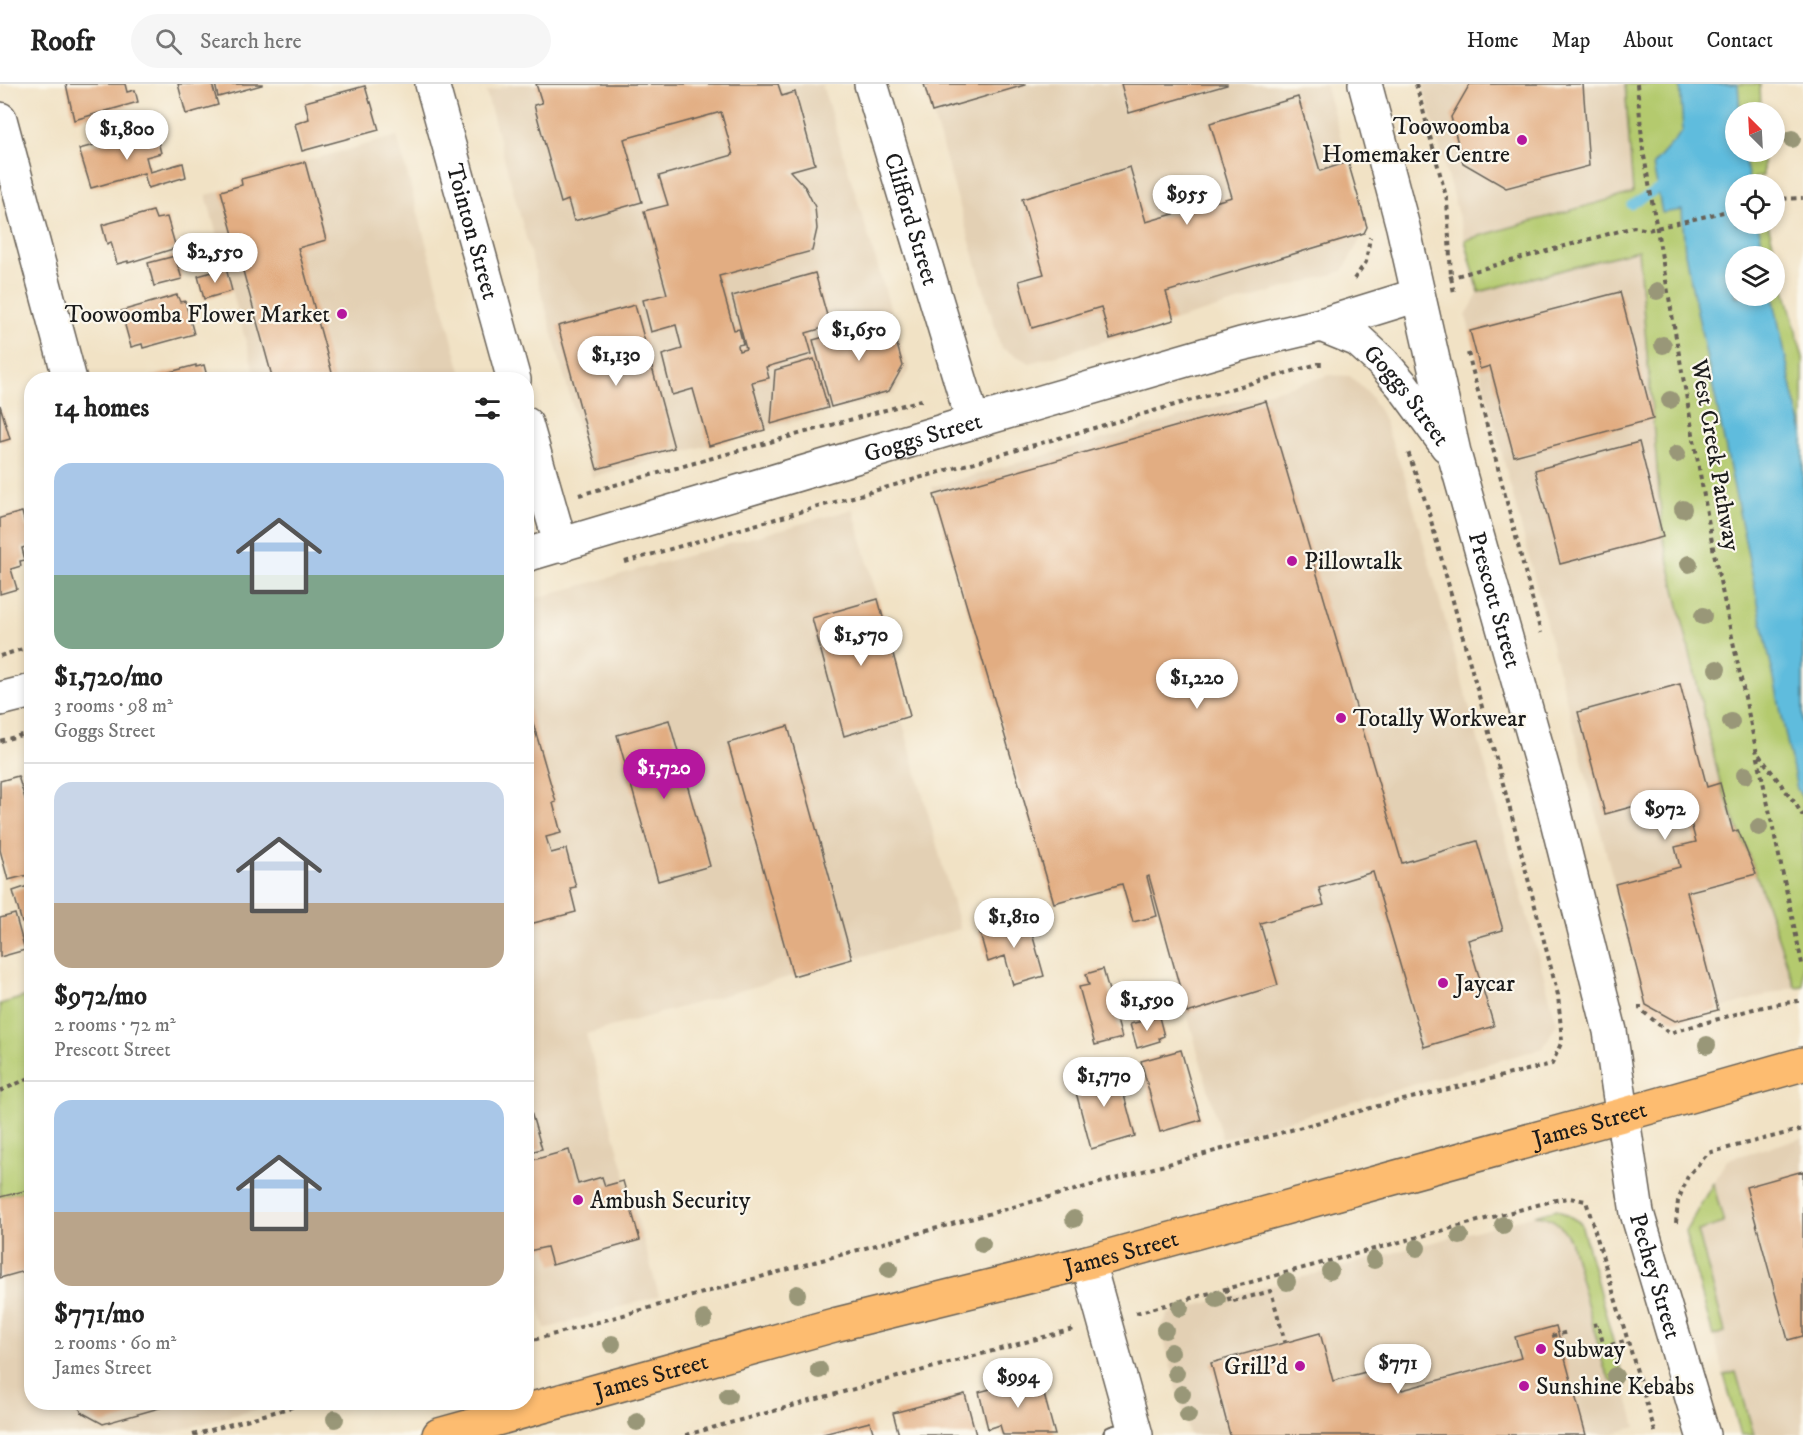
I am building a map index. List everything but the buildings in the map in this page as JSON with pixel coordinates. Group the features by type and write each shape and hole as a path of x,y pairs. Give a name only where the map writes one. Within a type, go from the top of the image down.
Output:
{"highway":[{"name":"James Street","path":"534,1409 834,1325 1088,1262 1803,1064"},
{"name":"James Street","path":"440,1435 530,1410"}],"street":[{"name":"Tointon Street","path":"432,84 512,372"},
{"name":"Clifford Street","path":"871,84 974,422"},
{"name":"Prescott Street","path":"1365,84 1418,295 1455,457 1552,801 1611,1039 1622,1115"},
{"path":"0,118 68,372"},
{"name":"Goggs Street","path":"534,553 1241,344 1321,324 1418,295"},
{"name":"Goggs Street","path":"1321,324 1358,340 1383,363 1403,386 1455,457"},
{"path":"534,452 561,546"},
{"path":"0,699 24,693"},
{"name":"Pechey Street","path":"1622,1115 1637,1213 1702,1435"},
{"path":"1088,1262 1127,1433"}],"path":[{"path":"1416,84 1448,200 1451,277 1455,297"},
{"name":"West Creek Pathway","path":"1637,84 1643,150 1714,553 1757,752 1803,816"},
{"path":"1785,199 1803,198"},
{"path":"1451,277 1634,227 1648,230 1725,212"},
{"path":"1467,350 1543,639"},
{"path":"618,564 1318,364 1327,364"},
{"path":"549,504 964,389"},
{"path":"534,1340 1374,1107 1552,1064 1562,1041 1558,995 1508,801 1426,506 1406,443"},
{"path":"0,656 24,648"},
{"path":"0,741 24,734"},
{"path":"1757,752 1803,968"},
{"path":"1637,997 1640,1009 1669,1033 1757,1008 1803,1000"},
{"path":"0,1091 24,1080"},
{"path":"1675,1228 1678,1201 1688,1176 1708,1153 1803,1129"},
{"path":"1138,1312 1533,1206 1569,1198 1586,1202 1656,1435"},
{"path":"1226,1288 1230,1302 1271,1291 1285,1342"},
{"path":"1593,1325 1598,1324 1604,1347 1628,1340"},
{"path":"686,1435 1072,1329"},
{"path":"1552,1336 1568,1332"},
{"path":"193,1435 282,1410"}],"shaded area":[{"path":"513,84 822,84 909,369 894,394 592,477 486,92"},
{"path":"924,84 1325,84 1367,227 1343,271 1030,363 1001,348"},
{"path":"1422,84 1625,84 1633,193 1465,240"},
{"name":"Toowoomba Flower Market","path":"397,136 461,372 254,372 206,195 242,186 241,179"},
{"path":"1638,250 1663,537 1720,783 1756,874 1795,987 1675,1021 1646,1005 1466,316 1479,292"},
{"path":"1330,375 1350,376 1369,394 1382,415 1407,483 1557,1023 1543,1048 1222,1139 1149,877 1054,903 932,487"},
{"path":"853,509 910,716 902,720 960,929 586,1034 659,1296 545,1329 534,1291 534,599"},
{"path":"1803,1138 1803,1435 1741,1435 1685,1232 1727,1159"},
{"path":"24,1191 24,1410 253,1410 162,1435 0,1435 0,1197"},
{"path":"1557,1209 1581,1223 1636,1427 1608,1435 1189,1435 1161,1328 1169,1313"}],"green space":[{"path":"1625,84 1760,84 1761,102 1725,102 1725,162 1763,162 1763,174 1725,174 1725,234 1771,234 1774,246 1725,246 1725,306 1785,306 1785,289 1803,358 1803,986 1795,987 1756,874 1720,783 1663,537 1638,250 1479,292 1465,240 1633,193"},
{"path":"24,997 24,1191 0,1197 0,1004"},
{"path":"1713,1183 1724,1223 1698,1231 1725,1332 1713,1336 1685,1232"},
{"path":"1557,1209 1581,1223 1626,1389 1612,1381 1604,1367 1570,1240 1556,1222 1547,1217 1535,1215"},
{"path":"1736,1372 1754,1435 1741,1435 1724,1375"}],"water":[{"path":"1680,84 1738,84 1739,102 1725,102 1725,162 1745,162 1748,174 1725,174 1725,234 1760,234 1763,246 1725,246 1725,306 1775,306 1803,431 1803,799 1797,789 1685,254 1682,210 1662,213 1653,165 1683,131"}],"waterway":[{"path":"1631,205 1668,183"}],"place":[{"name":"Toowoomba Homemaker Centre","path":"1522,140"},
{"name":"Toowoomba Flower Market","path":"342,314"},
{"name":"Pillowtalk","path":"1292,561"},
{"name":"Totally Workwear","path":"1341,718"},
{"name":"Jaycar","path":"1443,983"},
{"name":"Ambush Security","path":"578,1200"},
{"name":"Subway","path":"1541,1349"},
{"name":"Grill'd","path":"1300,1366"},
{"name":"Sunshine Kebabs","path":"1524,1386"}]}
